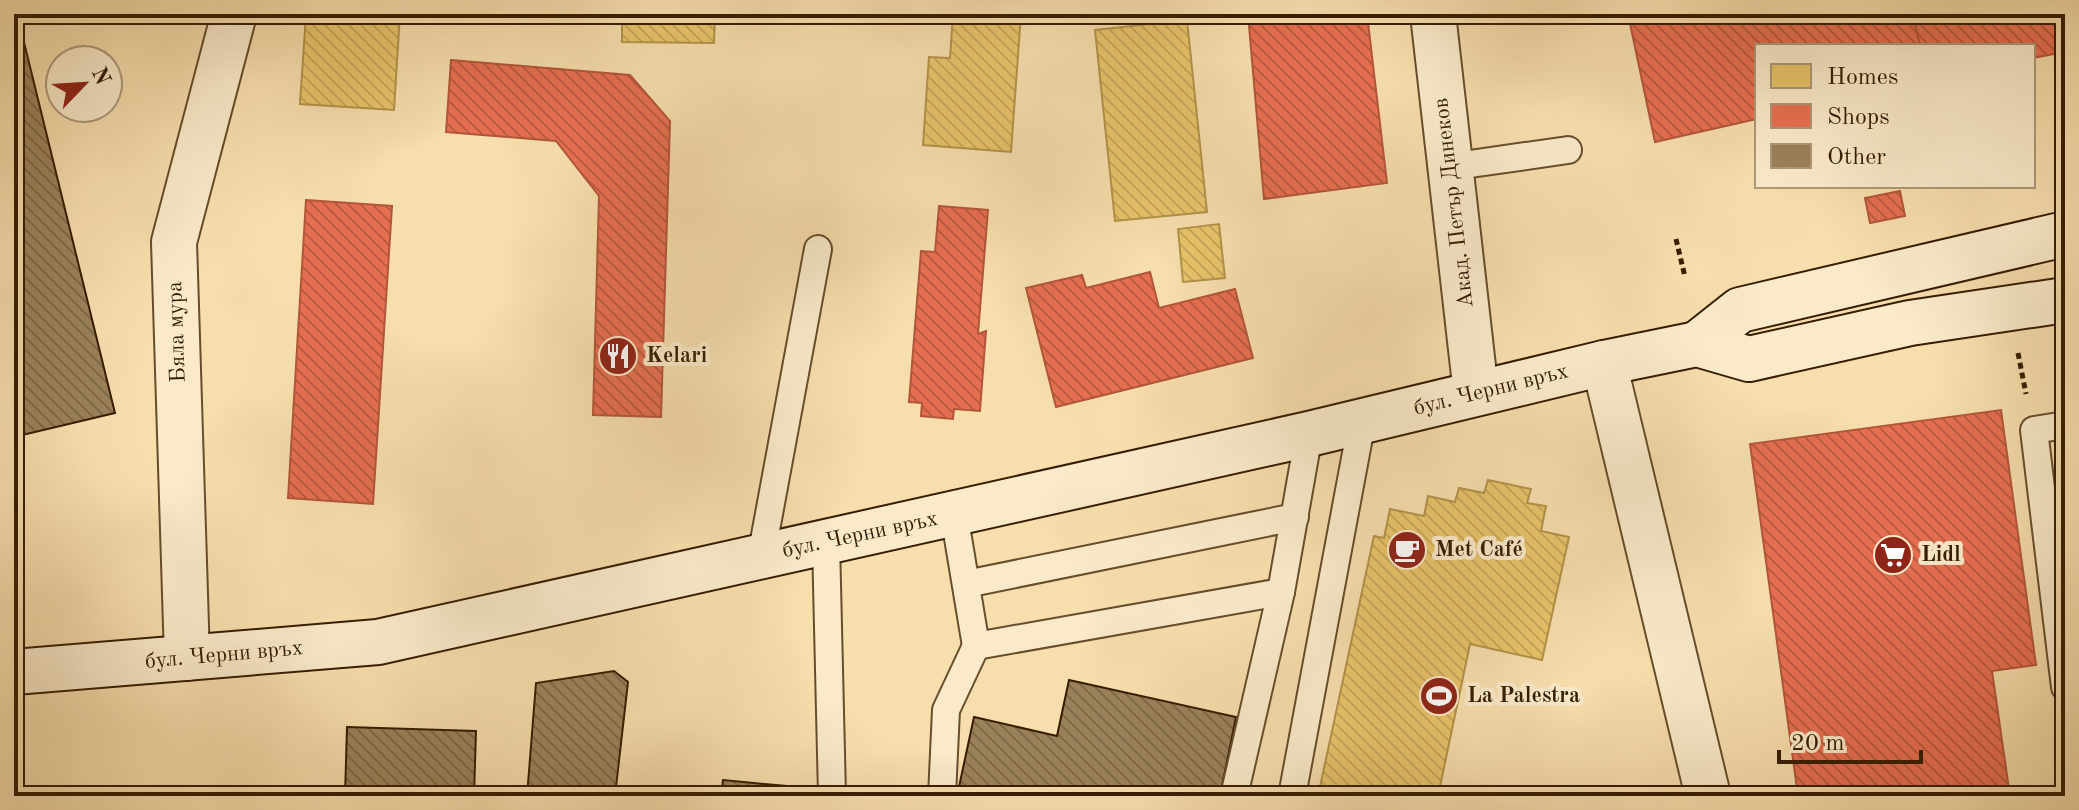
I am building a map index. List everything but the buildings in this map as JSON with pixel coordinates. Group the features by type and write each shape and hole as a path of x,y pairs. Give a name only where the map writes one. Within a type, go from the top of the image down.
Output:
{"main road":[{"name":"Бяла мура","path":"187,658 174,242 234,14"},
{"name":"Акад. Петър Динеков","path":"1433,14 1476,393"},
{"name":"бул. Черни връх","path":"14,672 378,642 1697,344 1740,310 2065,234"},
{"name":"бул. Черни връх","path":"1697,344 1749,359 1910,323 2065,300"},
{"path":"1604,363 1708,796"}],"lane":[{"path":"1449,167 1568,150"},
{"path":"761,557 818,249"},
{"path":"1292,796 1362,421"},
{"path":"2065,425 2034,430 2065,687"},
{"path":"1234,796 1281,592 1309,434"},
{"path":"942,796 946,710 976,646 954,514"},
{"path":"966,584 1295,517"},
{"path":"826,542 832,796"},
{"path":"976,646 1281,592"}],"path":[{"path":"1676,239 1685,277"},
{"path":"2015,339 2034,430"}],"place":[{"name":"Kelari","path":"618,356"},
{"name":"Met Café","path":"1407,550"},
{"name":"Lidl","path":"1893,555"},
{"name":"La Palestra","path":"1439,696"}]}
